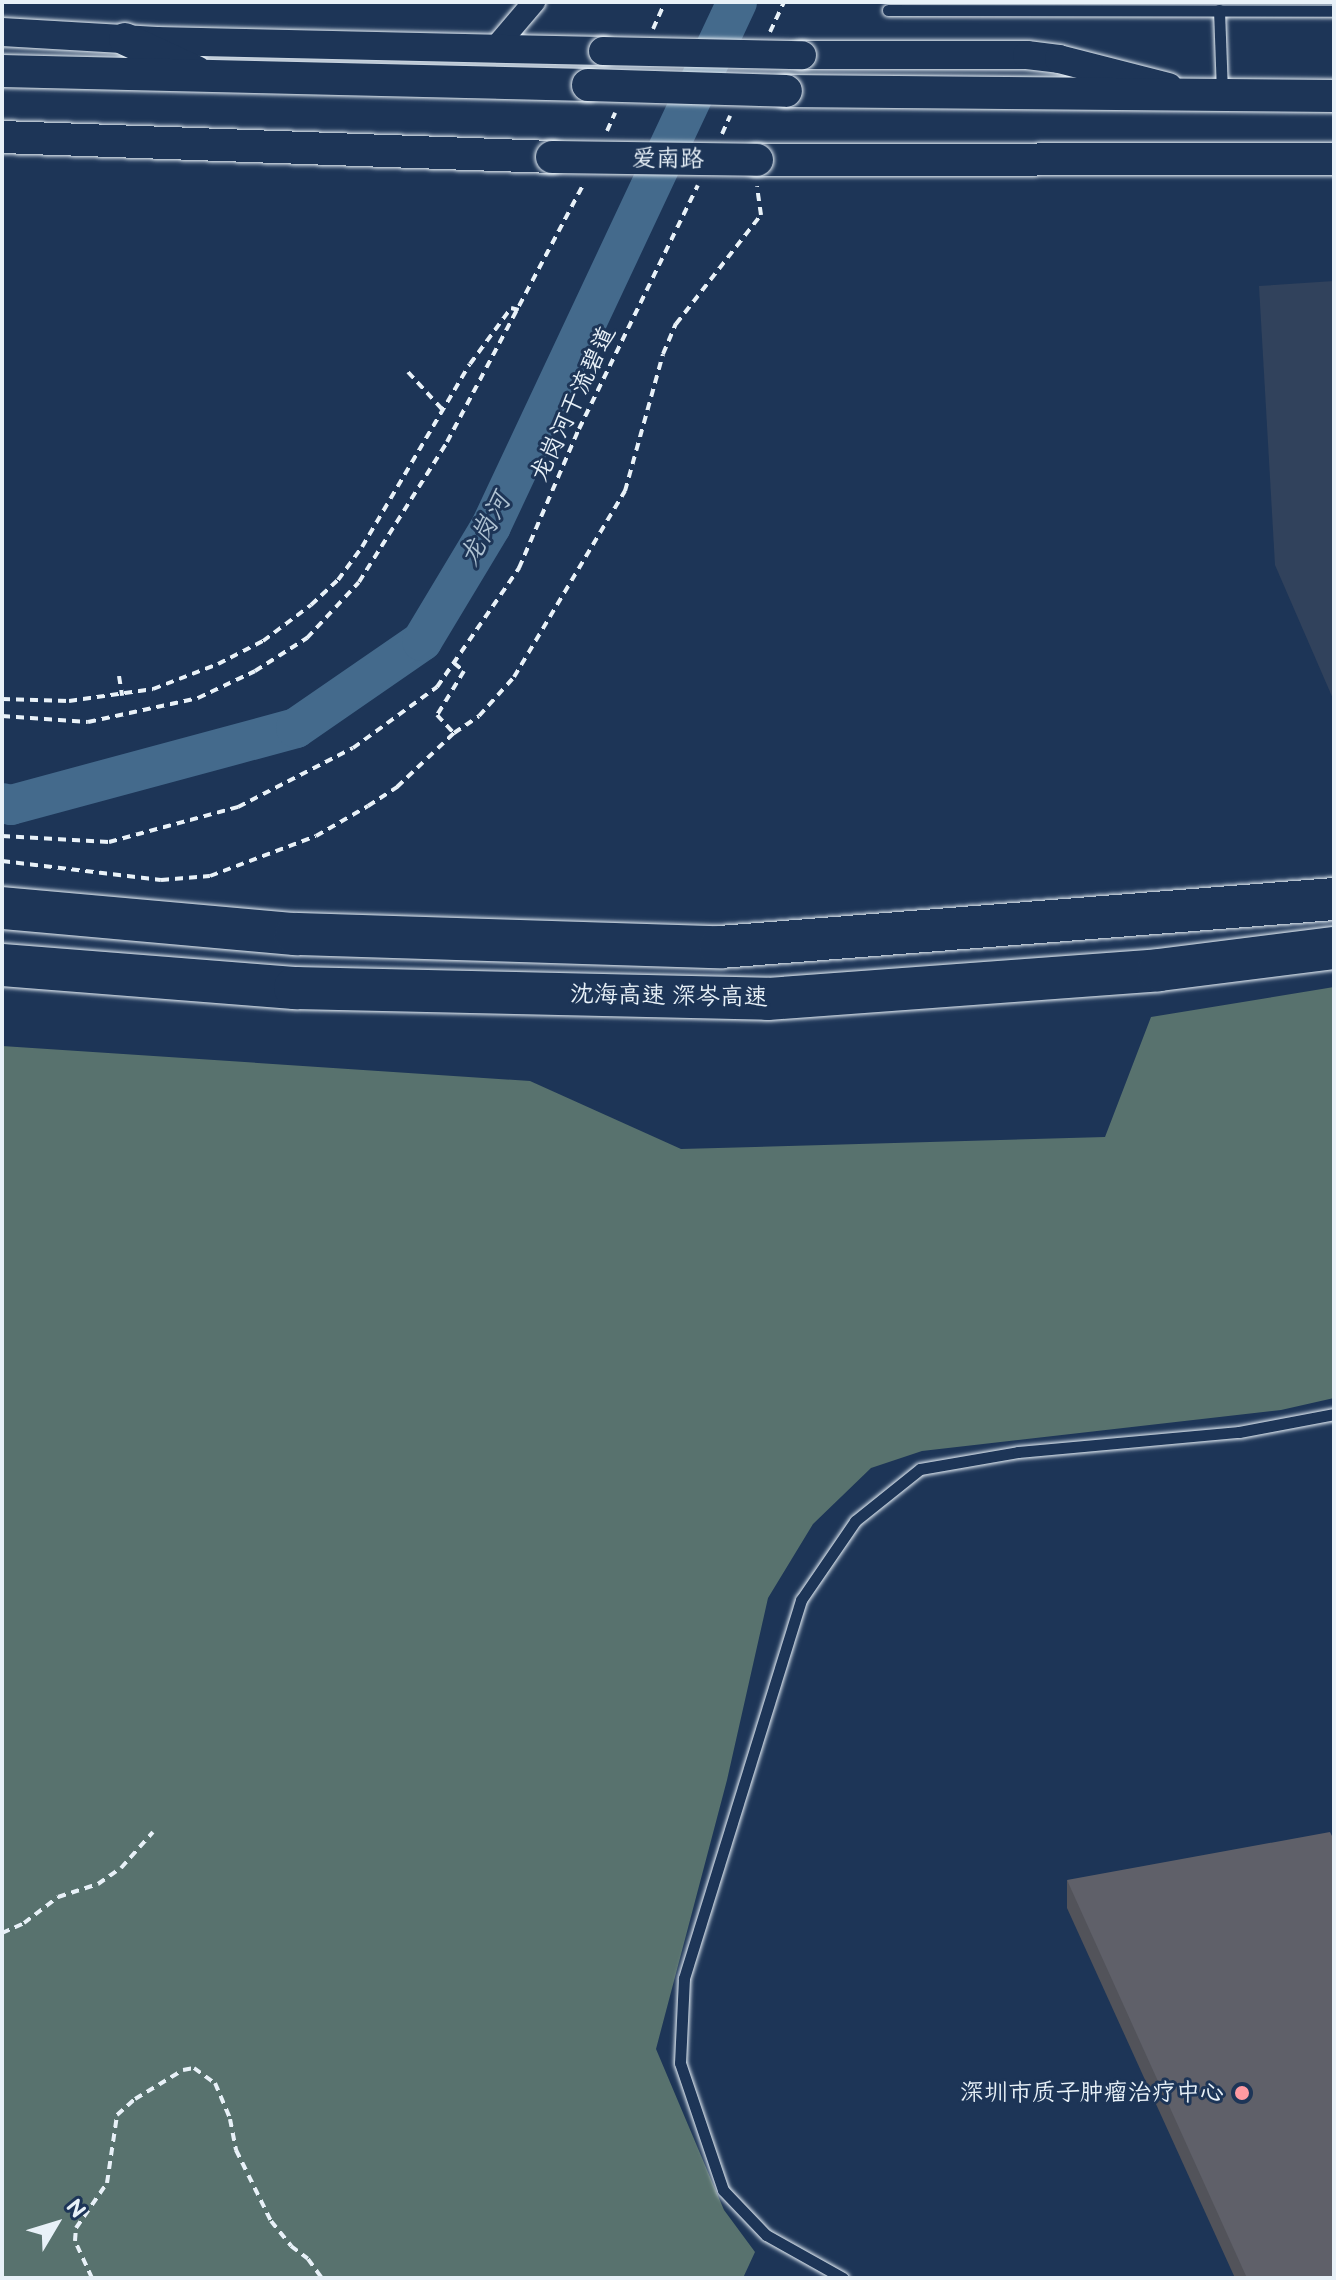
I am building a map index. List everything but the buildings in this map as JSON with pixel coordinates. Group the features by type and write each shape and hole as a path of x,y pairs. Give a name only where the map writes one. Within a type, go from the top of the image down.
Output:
{"highway":[{"name":"沈海高速 深岑高速","path":"2,908 296,934 720,947 1334,899"},
{"name":"沈海高速 深岑高速","path":"2,965 295,988 768,999 1159,970 1334,948"}],"main road":[{"path":"125,39 206,77"},
{"path":"2,71 786,91 1334,96"},
{"name":"爱南路","path":"2,137 552,157 757,160 1334,159"}],"street":[{"path":"494,49 534,2"},
{"path":"2,32 125,39 494,49 802,55 1027,55 1059,59 1211,96"}],"lane":[{"path":"888,10 1334,11"},
{"path":"1211,96 1219,10"},
{"path":"843,2278 766,2235 723,2190 680,2063 684,1978 801,1600 855,1521 920,1469 1018,1452 1239,1432 1334,1414"}],"path":[{"path":"652,31 665,2"},
{"path":"764,44 784,2"},
{"path":"601,144 620,102"},
{"path":"718,143 731,115"},
{"path":"2,861 161,880 210,876 316,836 368,806 397,787 454,733 479,716 514,677 625,491 663,354 676,324 761,215 757,160"},
{"name":"龙岗河干流碧道","path":"2,836 109,842 238,807 353,748 437,687 519,568 579,429 704,172"},
{"path":"2,716 88,722 198,698 255,671 307,638 359,582 447,442 519,310 588,173"},
{"path":"2,699 69,701 122,696 153,689 218,664 263,641 311,605 338,580 362,547 470,364 511,308 519,310"},
{"path":"408,372 443,410"},
{"path":"454,663 464,671 437,715 454,733"},
{"path":"119,676 122,696"},
{"path":"2,1933 24,1923 58,1897 98,1884 121,1868 153,1832"},
{"path":"92,2278 75,2241 76,2228 107,2183 117,2115 135,2099 183,2070 194,2068 215,2083 230,2119 236,2150 271,2221 322,2278"}],"shaded area":[{"path":"1334,281 1334,701 1275,565 1259,286"}],"green space":[{"path":"1334,987 1334,1398 1281,1410 922,1451 871,1468 813,1524 768,1598 727,1780 656,2049 724,2210 755,2252 743,2278 2,2278 2,1046 530,1081 681,1149 1105,1137 1151,1017"}],"waterway":[{"name":"龙岗河","path":"2,803 11,805 296,728 422,641 491,526 737,2"}],"place":[{"name":"深圳市质子肿瘤治疗中心","path":"1242,2093"}]}
